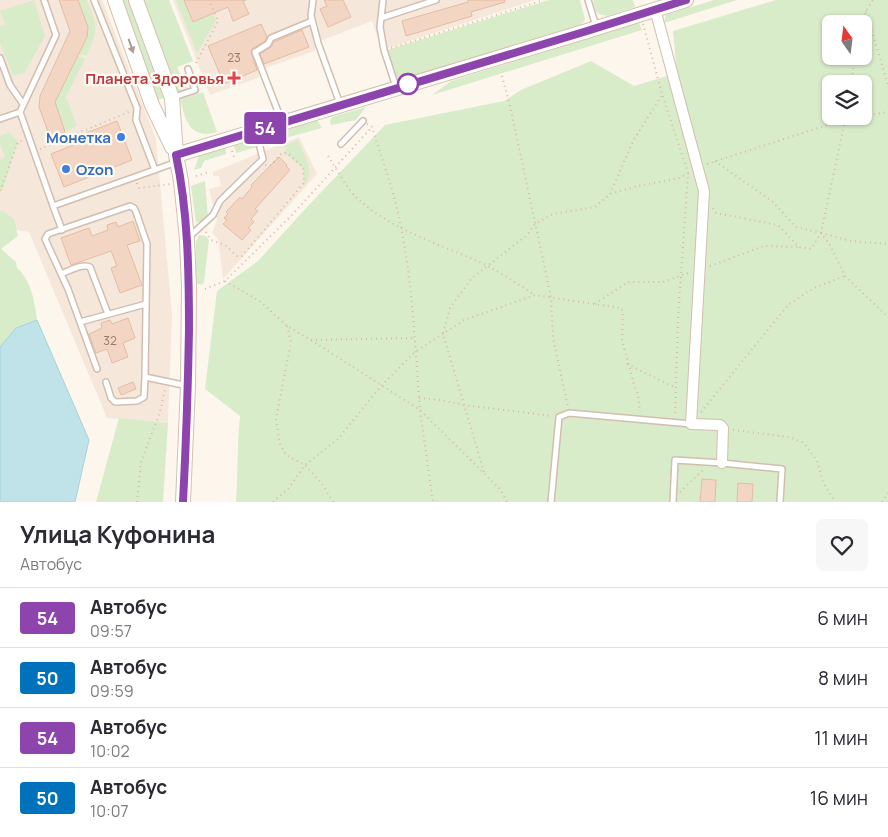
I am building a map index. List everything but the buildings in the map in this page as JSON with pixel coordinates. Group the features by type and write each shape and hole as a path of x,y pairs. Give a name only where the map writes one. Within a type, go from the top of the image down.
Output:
{"main road":[{"path":"115,0 152,105 177,158"},
{"path":"136,0 172,98 187,239 189,288 188,386 183,502"},
{"path":"177,158 256,130 686,0"}],"street":[{"path":"655,9 704,190 691,424 720,425 723,430 718,462"}],"lane":[{"path":"44,0 56,35 20,112 62,230"},
{"path":"94,0 137,108 136,120 155,170"},
{"path":"312,0 312,21 340,105"},
{"path":"383,0 380,27 384,50 396,88"},
{"path":"381,18 436,0"},
{"path":"588,0 596,28"},
{"path":"282,122 255,52 266,45 270,38 312,21"},
{"path":"0,58 10,85 23,104"},
{"path":"172,98 195,90 188,69"},
{"path":"0,119 20,112"},
{"path":"341,144 363,121"},
{"path":"187,239 213,215 220,201 261,161 263,156 256,130"},
{"path":"53,206 155,170 177,158"},
{"path":"38,186 45,183"},
{"path":"96,369 80,322 45,239 48,234 130,206 134,208 147,244 144,397 137,401 115,402 111,398 106,382"},
{"path":"61,274 82,266 90,267 108,314"},
{"path":"80,322 146,304"},
{"path":"145,377 188,386"},
{"path":"551,502 559,417 569,413 691,424"},
{"path":"673,499 675,460 718,462 782,469 780,502"}],"path":[{"path":"196,63 218,20 209,0"},
{"path":"384,50 544,0"},
{"path":"865,15 873,0"},
{"path":"866,11 888,85"},
{"path":"640,14 662,94 688,173 678,319 675,424"},
{"path":"502,76 551,297 553,338 569,413"},
{"path":"610,194 633,141 662,94"},
{"path":"34,152 137,108"},
{"path":"872,115 888,112"},
{"path":"363,121 372,127 402,229 410,290 420,410 433,502"},
{"path":"484,472 443,334 450,308 472,278 527,235 535,224 553,214 595,207 610,194 679,178 698,167 825,125"},
{"path":"704,190 716,213 778,225 799,247 811,249 821,233 844,125"},
{"path":"205,288 225,281 290,216 372,127"},
{"path":"0,191 18,142 29,138"},
{"path":"231,148 234,157"},
{"path":"202,226 211,240 225,245 237,256 242,256 304,181 303,167 287,153 282,153 269,166 261,161"},
{"path":"328,156 340,177 358,199 402,229 487,266 535,295 621,308 623,312 622,340 627,364 638,395 640,413"},
{"path":"715,161 773,202 796,226 851,240 888,244"},
{"path":"196,176 209,172"},
{"path":"135,177 139,188 171,184"},
{"path":"821,233 830,245 845,276 888,317"},
{"path":"691,424 789,304 814,288 845,276"},
{"path":"225,281 260,302 287,326 420,410 484,472 500,489 507,502"},
{"path":"273,502 288,489 305,466 338,439 380,386 415,352 464,320 535,295"},
{"path":"287,326 291,342 276,419 280,444 286,455 305,466 322,484 333,502"},
{"path":"311,340 414,338"},
{"path":"627,364 676,388"},
{"path":"137,502 141,462 160,412 166,382"},
{"path":"419,398 559,417"},
{"path":"720,425 733,430 789,437 804,444 817,461 823,482 835,502"},
{"path":"673,499 706,467 718,462"},
{"path":"882,502 888,493"}],"shaded area":[{"path":"0,0 102,0 156,139 172,314 168,423 107,418 29,232 0,227"},
{"path":"173,0 535,0 382,50 372,21 315,43 315,51 265,68 266,75 210,95"},
{"path":"299,137 317,174 223,279 218,239 212,233 217,220 209,189 221,186 219,176 213,176 213,172"}],"green space":[{"path":"34,0 45,36 25,72 13,76 0,43 0,26 5,24 0,11"},
{"path":"78,0 87,0 95,22 95,34 86,56 79,54 86,38 87,27"},
{"path":"120,0 130,0 165,98 157,100"},
{"path":"141,0 169,0 193,61 177,67 187,89 177,93"},
{"path":"176,0 184,0 193,22 213,14 216,21 197,53"},
{"path":"549,0 580,0 585,20 580,25 405,78 398,78 394,73 387,50"},
{"path":"593,0 633,0 635,7 607,16 596,11"},
{"path":"714,0 737,0 664,23 666,15"},
{"path":"776,0 888,0 888,502 236,502 240,416 205,389 217,291 258,261 385,125 504,101 521,90 591,61 634,86 677,73 673,31"},
{"path":"639,23 642,30 432,95 451,81"},
{"path":"78,56 85,59 66,97 77,126 65,132 55,102"},
{"path":"203,92 217,132 208,134 195,131 184,115 180,99"},
{"path":"366,107 356,120 331,125 332,117"},
{"path":"317,120 322,128 263,144 261,138"},
{"path":"9,132 18,141 3,190 0,191 0,160 5,157 0,144 0,136"},
{"path":"255,140 257,147 236,153 234,146"},
{"path":"298,140 309,170 308,181 304,185 303,168 284,152 287,149 284,146"},
{"path":"225,144 226,154 204,161 201,168 194,170 200,153"},
{"path":"205,181 208,218 196,223 191,186"},
{"path":"0,211 14,219 18,236 1,249 16,262 17,268 26,279 33,299 37,320 16,328 0,347"},
{"path":"199,235 206,236 209,240 204,282 202,285 196,283 196,241"},
{"path":"119,418 168,423 163,502 96,502"}],"water":[{"path":"37,320 89,440 75,502 0,502 0,347 16,328"}],"bus line":[{"name":"54","path":"183,502 188,386 189,288 188,254 176,155 686,0"}],"place":[{"name":"Планета Здоровья","path":"234,78"},
{"name":"Монетка","path":"121,137"},
{"name":"Ozon","path":"66,169"}]}
